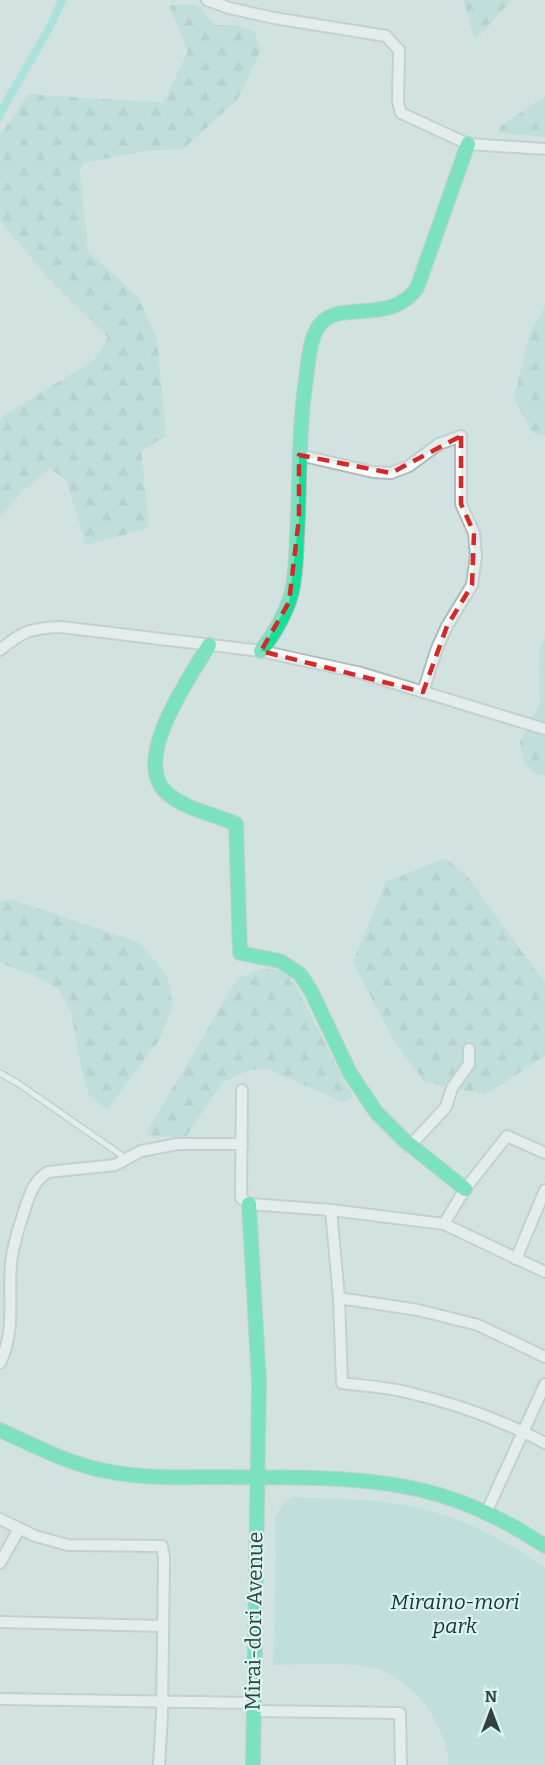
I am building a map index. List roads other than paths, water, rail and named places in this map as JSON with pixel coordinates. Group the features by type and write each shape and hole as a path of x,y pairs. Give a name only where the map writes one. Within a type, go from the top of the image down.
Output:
{"street":[{"path":"207,0 229,8 273,18 386,36 399,50 398,102 401,113 468,144 545,149"},
{"path":"261,651 277,628 289,602 295,570 303,397 312,341 320,324 330,316 346,312 374,312 393,307 405,302 417,288 468,144"},
{"path":"299,455 373,472 391,473 409,466 439,444 460,436 460,504 474,533 476,556 472,585 447,626 437,648 423,692"},
{"path":"0,651 20,633 39,628 61,627 261,651 361,673 545,729"},
{"path":"209,645 163,729 156,752 155,771 159,786 189,807 222,816 236,824 240,953 288,965 299,973 309,988 355,1083 377,1112 409,1147 465,1189"},
{"path":"409,1147 446,1107 452,1088 469,1064 469,1049"},
{"path":"242,1090 241,1198 249,1204 331,1210 444,1224 545,1272"},
{"path":"444,1224 465,1189 507,1136 545,1152"},
{"path":"0,1363 12,1322 11,1265 15,1239 33,1186 39,1177 48,1172 115,1165 141,1151 178,1144 242,1144"},
{"path":"516,1258 545,1190"},
{"name":"Mirai-dori Avenue","path":"249,1204 259,1382 253,1765"},
{"path":"331,1210 339,1298 342,1383 406,1392 482,1415 523,1431 545,1443"},
{"path":"0,1290 11,1294"},
{"path":"339,1298 418,1310 478,1325 545,1357"},
{"path":"486,1513 545,1384"},
{"path":"0,1431 67,1460 107,1471 158,1476 354,1481 399,1486 447,1498 486,1513 545,1546"},
{"path":"0,1519 35,1536 68,1545 162,1546 164,1558 159,1765"},
{"path":"0,1563 19,1529"},
{"path":"0,1622 163,1626"},
{"path":"0,1699 162,1702 400,1713 400,1765"}],"lane":[{"path":"0,1073 127,1159"}],"water":[{"path":"58,0 67,0 0,122 0,105 46,26"}],"park label":[{"name":"Miraino-mori park","path":"455,1614"}]}
